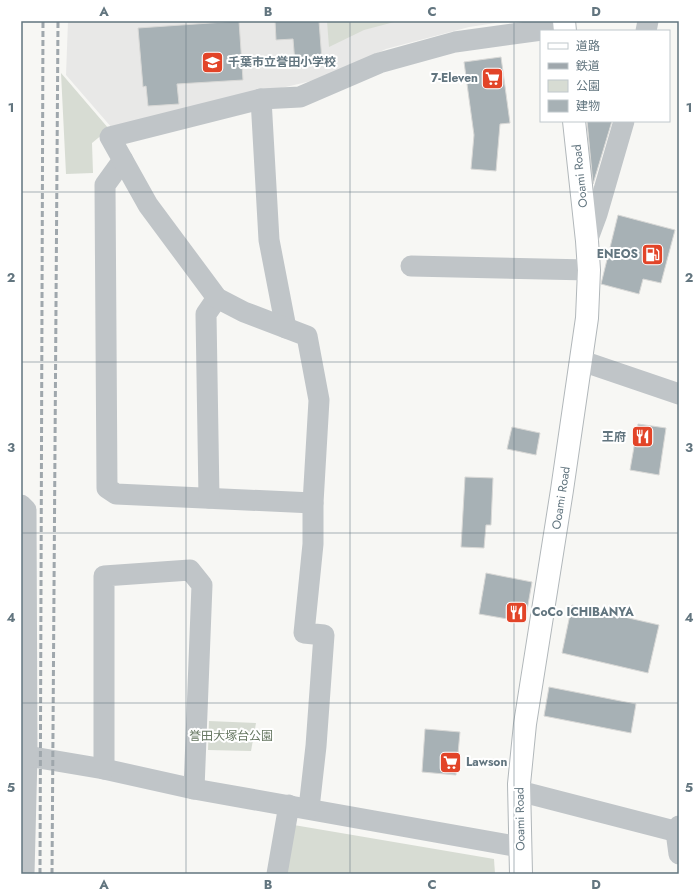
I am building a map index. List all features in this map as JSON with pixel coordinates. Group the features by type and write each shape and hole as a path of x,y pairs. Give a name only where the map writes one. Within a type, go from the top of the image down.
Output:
{"main road":[{"name":"Ooami Road","path":"521,874 519,791 524,724 582,361 587,318 589,270 574,122"}],"street":[{"path":"277,874 299,806 316,746 324,635 304,633 313,544 312,503 319,400 307,336 244,312 216,298 148,205 110,137 262,98 300,97 379,63 455,42 564,26"},
{"path":"262,98 269,240 286,328"},
{"path":"587,241 602,200 624,122"},
{"path":"123,160 105,185 107,488 116,494 312,503"},
{"path":"411,266 589,270"},
{"path":"209,498 206,314 216,298"},
{"path":"582,361 679,394"},
{"path":"21,505 26,510 28,756 24,874"},
{"path":"104,769 104,576 190,570 202,585 194,789"},
{"path":"28,756 104,769 194,789 299,806 520,847"},
{"path":"519,791 679,829 679,854"}],"shaded area":[{"name":"千葉市立誉田小学校","path":"68,21 509,21 469,27 386,49 328,77 112,128 66,75"}],"green space":[{"path":"327,21 398,21 364,30 329,47"},
{"path":"61,73 109,129 92,143 93,173 66,174"},
{"name":"誉田大塚台公園","path":"209,721 256,723 251,751 208,750"},
{"path":"282,823 494,859 495,874 276,874"}],"building":[{"path":"239,21 243,80 177,84 179,104 148,106 146,86 143,87 138,28"},
{"path":"275,21 319,21 322,61 295,63 293,39 276,40"},
{"path":"501,57 510,123 500,124 496,171 471,169 474,135 464,62"},
{"path":"587,122 612,122 593,184"},
{"path":"618,215 675,230 661,283 643,279 639,294 601,284"},
{"path":"638,424 666,428 659,475 630,470"},
{"path":"512,427 540,433 536,455 507,449"},
{"path":"465,477 493,478 491,525 486,525 484,548 461,547"},
{"path":"486,573 532,582 525,622 479,614"},
{"path":"572,605 659,625 648,673 562,653"},
{"path":"549,687 636,704 631,733 544,716"},
{"path":"425,729 460,732 456,775 422,772"}],"railway":[{"path":"40,874 43,21"},
{"path":"52,874 58,21"}],"place":[{"name":"千葉市立誉田小学校","path":"213,62"},
{"name":"7-Eleven","path":"493,78"},
{"name":"ENEOS","path":"653,254"},
{"name":"王府","path":"642,437"},
{"name":"CoCo ICHIBANYA","path":"517,612"},
{"name":"Lawson","path":"451,762"}]}
